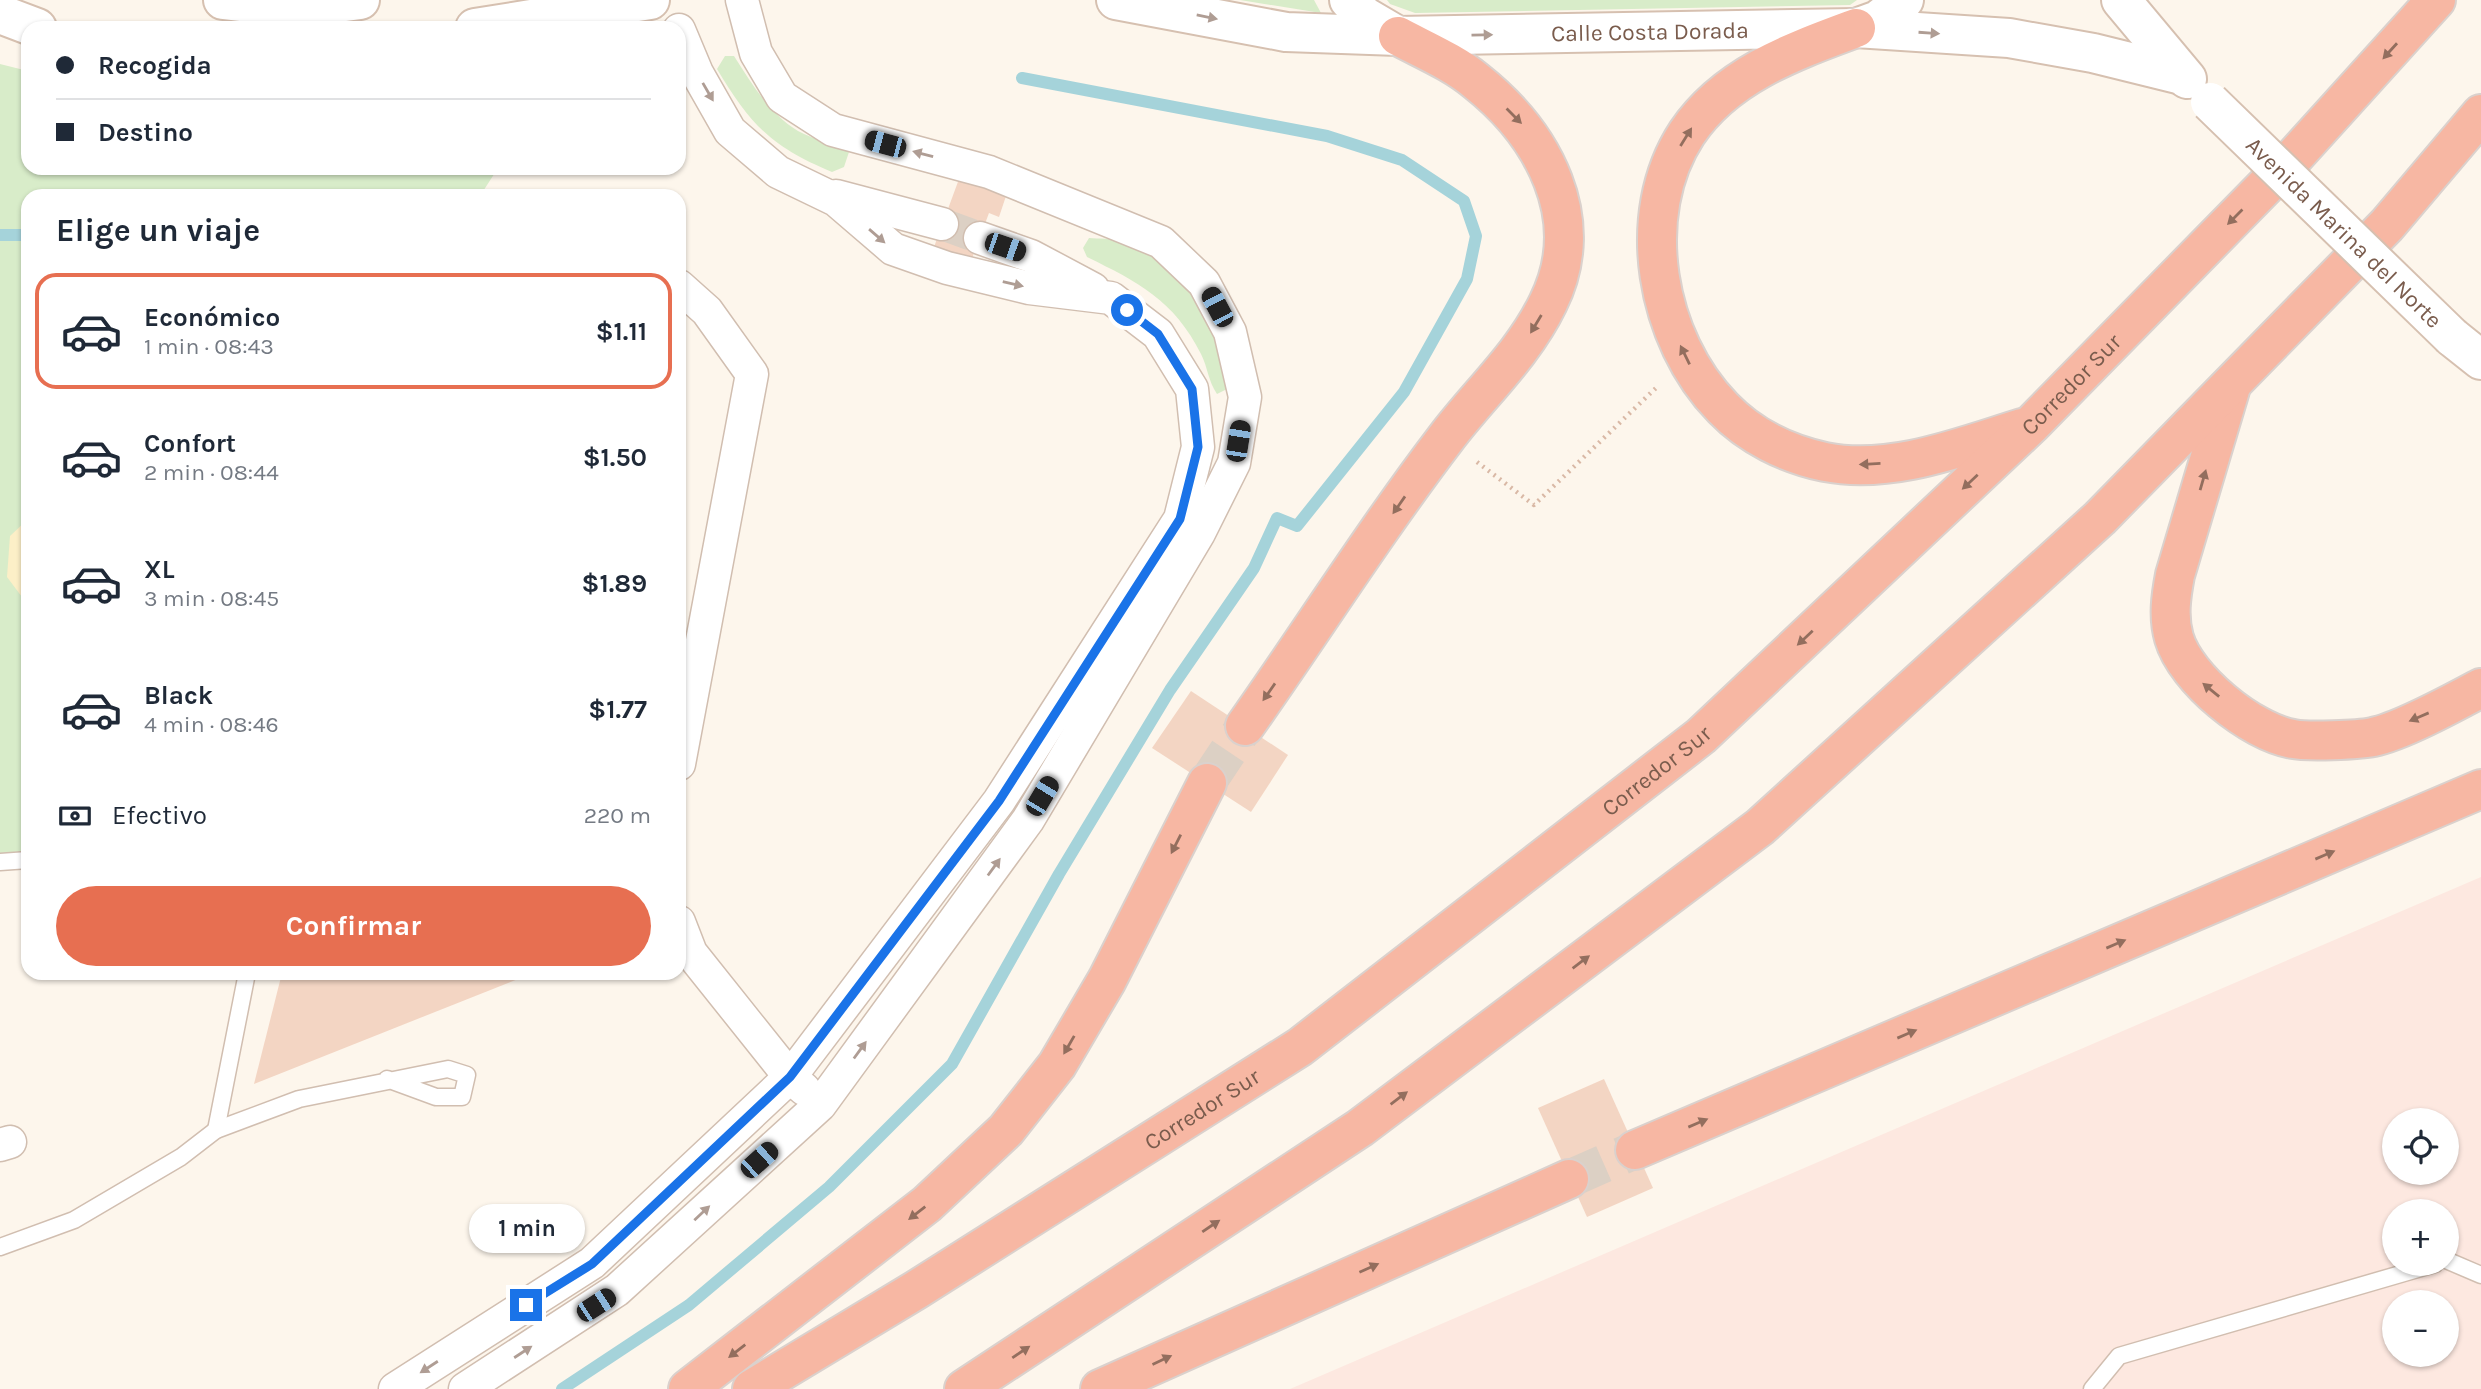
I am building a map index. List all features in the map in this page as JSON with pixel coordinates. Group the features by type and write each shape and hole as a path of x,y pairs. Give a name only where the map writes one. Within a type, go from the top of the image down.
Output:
{"highway":[{"name":"Corredor Sur","path":"752,1389 916,1290 1300,1047 1701,736 2031,425 2293,158 2436,0"},
{"path":"1856,28 1781,57 1750,74 1707,108 1687,132 1675,156 1660,207 1660,270 1665,301 1687,359 1724,409 1751,431 1777,447 1826,462 1849,465 1898,462 2031,425"},
{"path":"1245,726 1446,438 1520,350 1550,301 1560,272 1564,221 1560,197 1549,166 1522,124 1476,80 1398,36"},
{"path":"964,1389 1360,1128 1760,827 2100,518 2387,225 2481,114"},
{"path":"2232,383 2175,575 2170,605 2174,638 2185,664 2200,681 2253,723 2293,739 2374,737 2481,688"},
{"path":"688,1389 928,1204 1006,1130 1057,1065 1107,980 1207,783"},
{"path":"1635,1150 2481,789"},
{"path":"1100,1389 1570,1179"}],"main road":[{"path":"223,0 255,4 336,4 359,0"},
{"path":"519,21 650,0"},
{"name":"Calle Costa Dorada","path":"1115,0 1286,32 1398,36 1856,28 2009,38 2093,52 2182,75"},
{"path":"1349,0 1364,16 1398,36"},
{"path":"1856,28 1878,20 1904,0"},
{"name":"Calle Costa Dorada","path":"2122,0 2182,75 2210,102"},
{"path":"0,14 21,22"},
{"name":"Avenida Marina del Norte","path":"2210,102 2467,349"}],"street":[{"path":"666,0 675,21"},
{"path":"465,1389 617,1290 820,1105 1042,796 1199,533 1234,463 1245,397 1230,332 1204,283 1161,242 989,172 833,130 782,97 757,52 742,0"},
{"path":"686,46 697,73 730,131 778,172 836,200 893,249 947,268 1029,288 1111,298"},
{"path":"825,194 942,224"},
{"path":"395,1389 592,1264 790,1077 999,801 1180,519 1198,447 1192,389 1158,334 1111,298 1031,256 980,238"},
{"path":"686,292 707,311 752,373 686,727"},
{"path":"686,940 691,953 790,1077 820,1105"}],"lane":[{"path":"0,862 21,860"},
{"path":"216,1130 246,980"},
{"path":"0,1247 74,1220 181,1157 216,1130 299,1098 387,1079"},
{"path":"2459,1266 2481,1275"},
{"path":"2092,1389 2119,1356 2394,1276"}],"path":[{"path":"1446,438 1534,505 1687,359"}],"shaded area":[{"path":"2481,877 2481,1389 1290,1389"}],"green space":[{"path":"1240,0 1314,0 1321,13"},
{"path":"1387,0 1857,0 1850,5 1415,13 1390,4"},
{"path":"725,56 734,56 762,97 788,124 804,134 849,152 844,167 832,172 811,163 764,132 740,105 717,69"},
{"path":"0,64 21,69 21,175 494,175 484,189 21,189 21,860 0,862"},
{"path":"1089,238 1118,240 1139,248 1155,257 1182,281 1204,310 1212,326 1227,366 1227,389 1217,394 1201,354 1167,306 1138,284 1087,257 1083,248"}],"sand":[{"path":"21,526 21,596 7,577 10,536"}],"building":[{"path":"959,179 1006,196 999,217 989,213 971,261 934,247"},
{"path":"1191,691 1288,755 1251,812 1152,748"},
{"path":"280,980 515,980 254,1084"},
{"path":"1604,1079 1653,1188 1587,1217 1538,1108"}],"waterway":[{"path":"562,1389 689,1305 829,1187 952,1064 1059,874 1170,690 1254,568 1277,518 1297,526 1404,392 1467,279 1476,236 1464,201 1402,160 1327,136 1022,78"},
{"path":"0,235 21,235"}],"tunnel":[{"path":"942,224 980,238"},
{"path":"1207,783 1245,726"},
{"path":"1569,1179 1635,1150"}],"route":[{"path":"526,1305 592,1264 790,1077 999,801 1180,519 1198,447 1192,389 1158,334 1127,310"}]}
